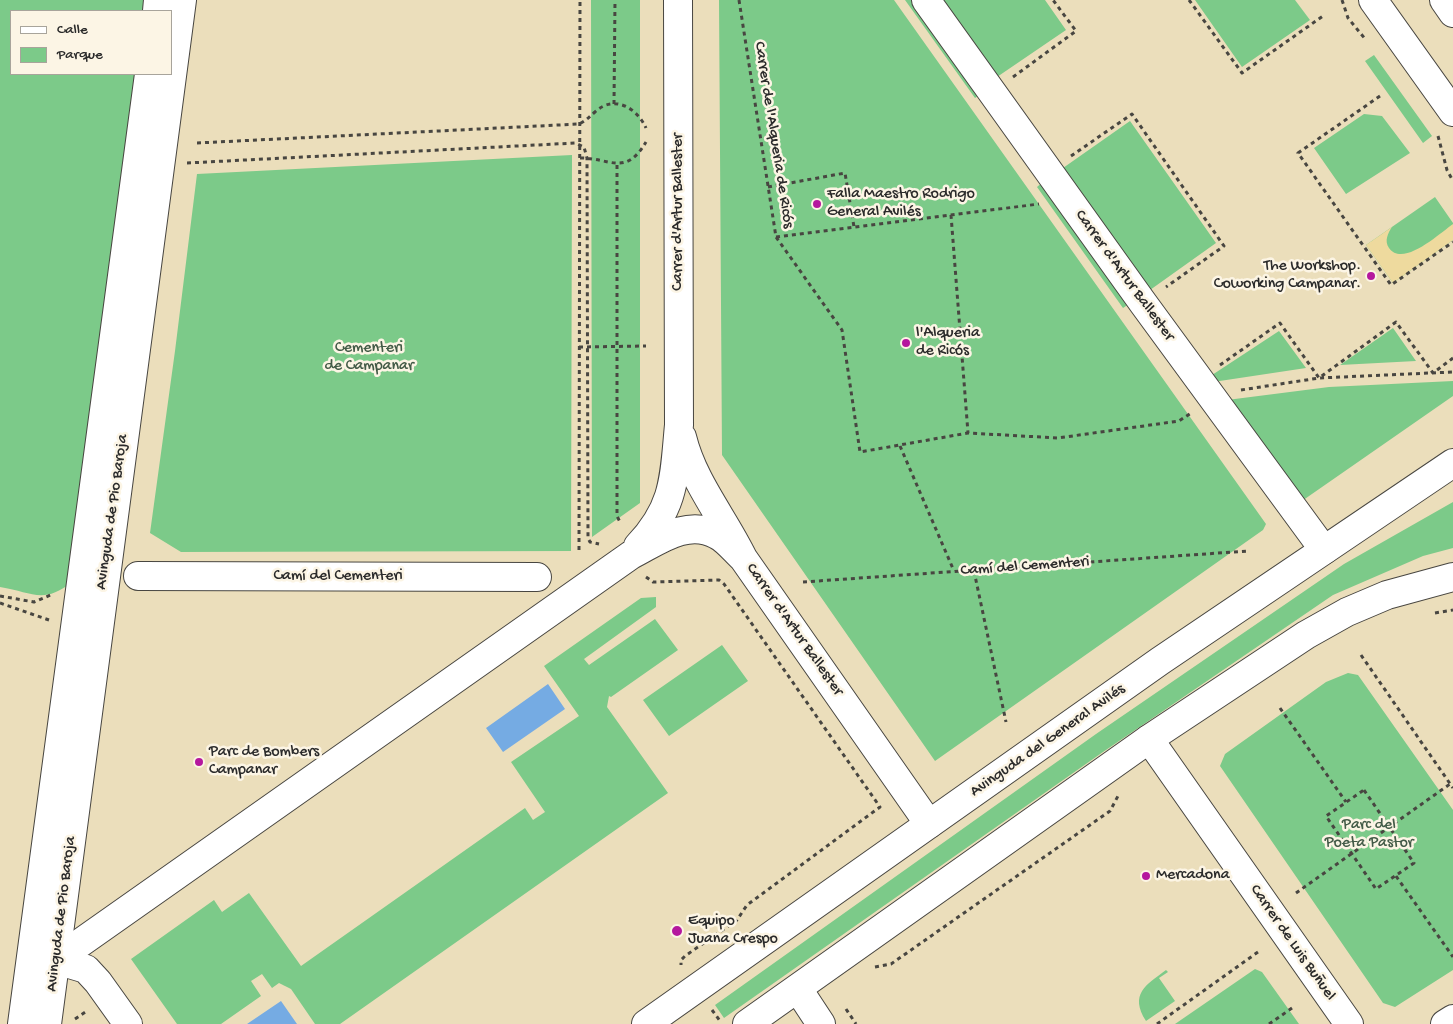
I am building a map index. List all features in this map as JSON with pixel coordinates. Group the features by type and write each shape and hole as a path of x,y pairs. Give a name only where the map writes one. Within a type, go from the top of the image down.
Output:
{"main road":[{"name":"Avinguda de Pio Baroja","path":"172,75 182,0"},
{"name":"Carrer d'Artur Ballester","path":"631,555 660,521 668,504 672,487 679,425 678,0"},
{"name":"Carrer d'Artur Ballester","path":"926,0 1143,303 1324,550"},
{"path":"1373,0 1453,112"},
{"path":"1444,0 1453,13"},
{"name":"Avinguda de Pio Baroja","path":"22,1024 148,75"},
{"name":"Avinguda de Pio Baroja","path":"47,1024 172,75"},
{"name":"Carrer d'Artur Ballester","path":"679,425 693,472 721,515 743,558 929,824"},
{"name":"Avinguda del General Avilés","path":"646,1024 1160,661 1453,463"},
{"path":"56,960 631,555 671,533 688,529 705,530 718,535 743,558"},
{"name":"Camí del Cementeri","path":"138,576 537,577"},
{"path":"764,1019 798,989 1149,739 1267,660 1347,612 1387,595 1453,577"},
{"name":"Carrer de Luis Buñuel","path":"1149,739 1349,1024"},
{"path":"56,960 86,969 98,982 128,1024"},
{"path":"798,989 820,1024"},
{"path":"1445,1024 1453,1018"}],"path":[{"path":"579,550 580,0"},
{"path":"614,0 614,104"},
{"name":"Carrer de l'Alqueria de Ricós","path":"739,0 776,237 842,330 860,452 968,433 1058,438 1179,421 1206,387 1280,323 1319,378"},
{"path":"992,92 1076,31 1054,0"},
{"path":"1189,0 1242,73 1323,16"},
{"path":"1380,96 1298,153 1391,285 1453,242"},
{"path":"197,143 580,124 588,120 604,106 614,104 633,108 640,115 646,128"},
{"path":"1049,172 1132,114 1224,246 1143,303"},
{"path":"580,158 617,165 635,158 646,142"},
{"path":"580,144 586,151 587,158 588,538 590,542 596,544 615,538 620,540 648,580 653,582 715,580 724,584 880,807 746,905 737,920 681,960 682,968 722,1024"},
{"path":"184,163 580,144"},
{"path":"1439,144 1447,170 1453,181"},
{"path":"617,165 616,516 620,522"},
{"path":"768,187 845,173 854,227"},
{"path":"776,237 1043,204"},
{"path":"951,215 968,433"},
{"path":"1319,378 1396,322 1433,373"},
{"path":"579,347 646,346"},
{"path":"1433,373 1453,358"},
{"path":"1206,387 1319,378 1453,372"},
{"path":"900,446 954,572"},
{"name":"Camí del Cementeri","path":"803,582 1248,550"},
{"path":"974,570 1006,722"},
{"path":"0,596 34,602 59,592"},
{"path":"1430,614 1453,610"},
{"path":"1361,655 1453,788"},
{"path":"1280,708 1346,802"},
{"path":"1296,893 1450,784"},
{"path":"871,968 891,964 1110,811 1122,789"},
{"path":"1364,790 1390,827 1414,863 1376,889 1326,816 1364,790"},
{"path":"1396,876 1453,958"},
{"path":"1157,1024 1258,952"},
{"path":"1269,1024 1295,1006"}],"green space":[{"path":"0,0 149,0 147,10 10,10 10,75 138,75 72,582 62,589 45,595 29,594 0,587"},
{"path":"591,0 640,0 640,503 592,537"},
{"path":"719,0 894,0 1266,524 1263,530 935,761 722,455"},
{"path":"905,0 919,0 984,92 975,98"},
{"path":"943,0 1045,0 1066,30 997,77"},
{"path":"1195,0 1295,0 1310,20 1242,67"},
{"path":"1374,55 1432,136 1423,143 1365,61"},
{"path":"1364,114 1382,116 1410,153 1346,194 1314,148"},
{"path":"1130,121 1216,243 1150,290 1063,168"},
{"name":"Cementeri de Campanar","path":"572,155 571,551 181,552 150,533 197,174"},
{"path":"1045,180 1132,302 1123,308 1037,187"},
{"path":"1435,197 1453,223 1453,240 1393,283 1366,245"},
{"path":"1393,328 1416,361 1340,365"},
{"path":"1279,331 1306,368 1213,382 1209,377"},
{"path":"1453,381 1453,396 1299,503 1227,400 1329,387"},
{"path":"1453,502 1453,548 1423,556 1333,595 1103,752 724,1018 715,1005 1096,734 1344,564"},
{"path":"656,597 656,607 584,659 589,665 655,619 678,650 611,697 609,696 607,707 668,793 340,1024 315,1024 291,989 279,983 272,988 262,974 251,981 261,996 221,1024 177,1024 131,959 214,900 222,912 249,893 301,966 525,808 533,820 545,812 511,762 579,716 544,666 641,598"},
{"path":"722,645 748,681 669,736 643,700"},
{"name":"Parc del Poeta Pastor","path":"1348,673 1358,675 1453,810 1453,970 1395,1007 1383,1003 1220,766 1225,754 1326,682"},
{"path":"1255,969 1262,972 1299,1024 1175,1024"},
{"path":"1166,970 1168,972 1159,978 1175,1001 1146,1021 1139,1004 1142,991 1152,980"}],"sand":[{"path":"1453,224 1453,240 1393,283 1366,245 1392,227 1387,237 1389,248 1395,253 1412,252 1431,241"}],"water":[{"path":"548,684 565,709 503,752 486,728"},
{"path":"281,1001 297,1024 247,1024"}],"place":[{"name":"Falla Maestro Rodrigo General Avilés","path":"817,204"},
{"name":"The Workshop. Coworking Campanar.","path":"1371,276"},
{"name":"l'Alqueria de Ricós","path":"906,343"},
{"name":"Parc de Bombers Campanar","path":"199,762"},
{"name":"Mercadona","path":"1146,876"},
{"name":"Equipo Juana Crespo","path":"677,931"}]}
